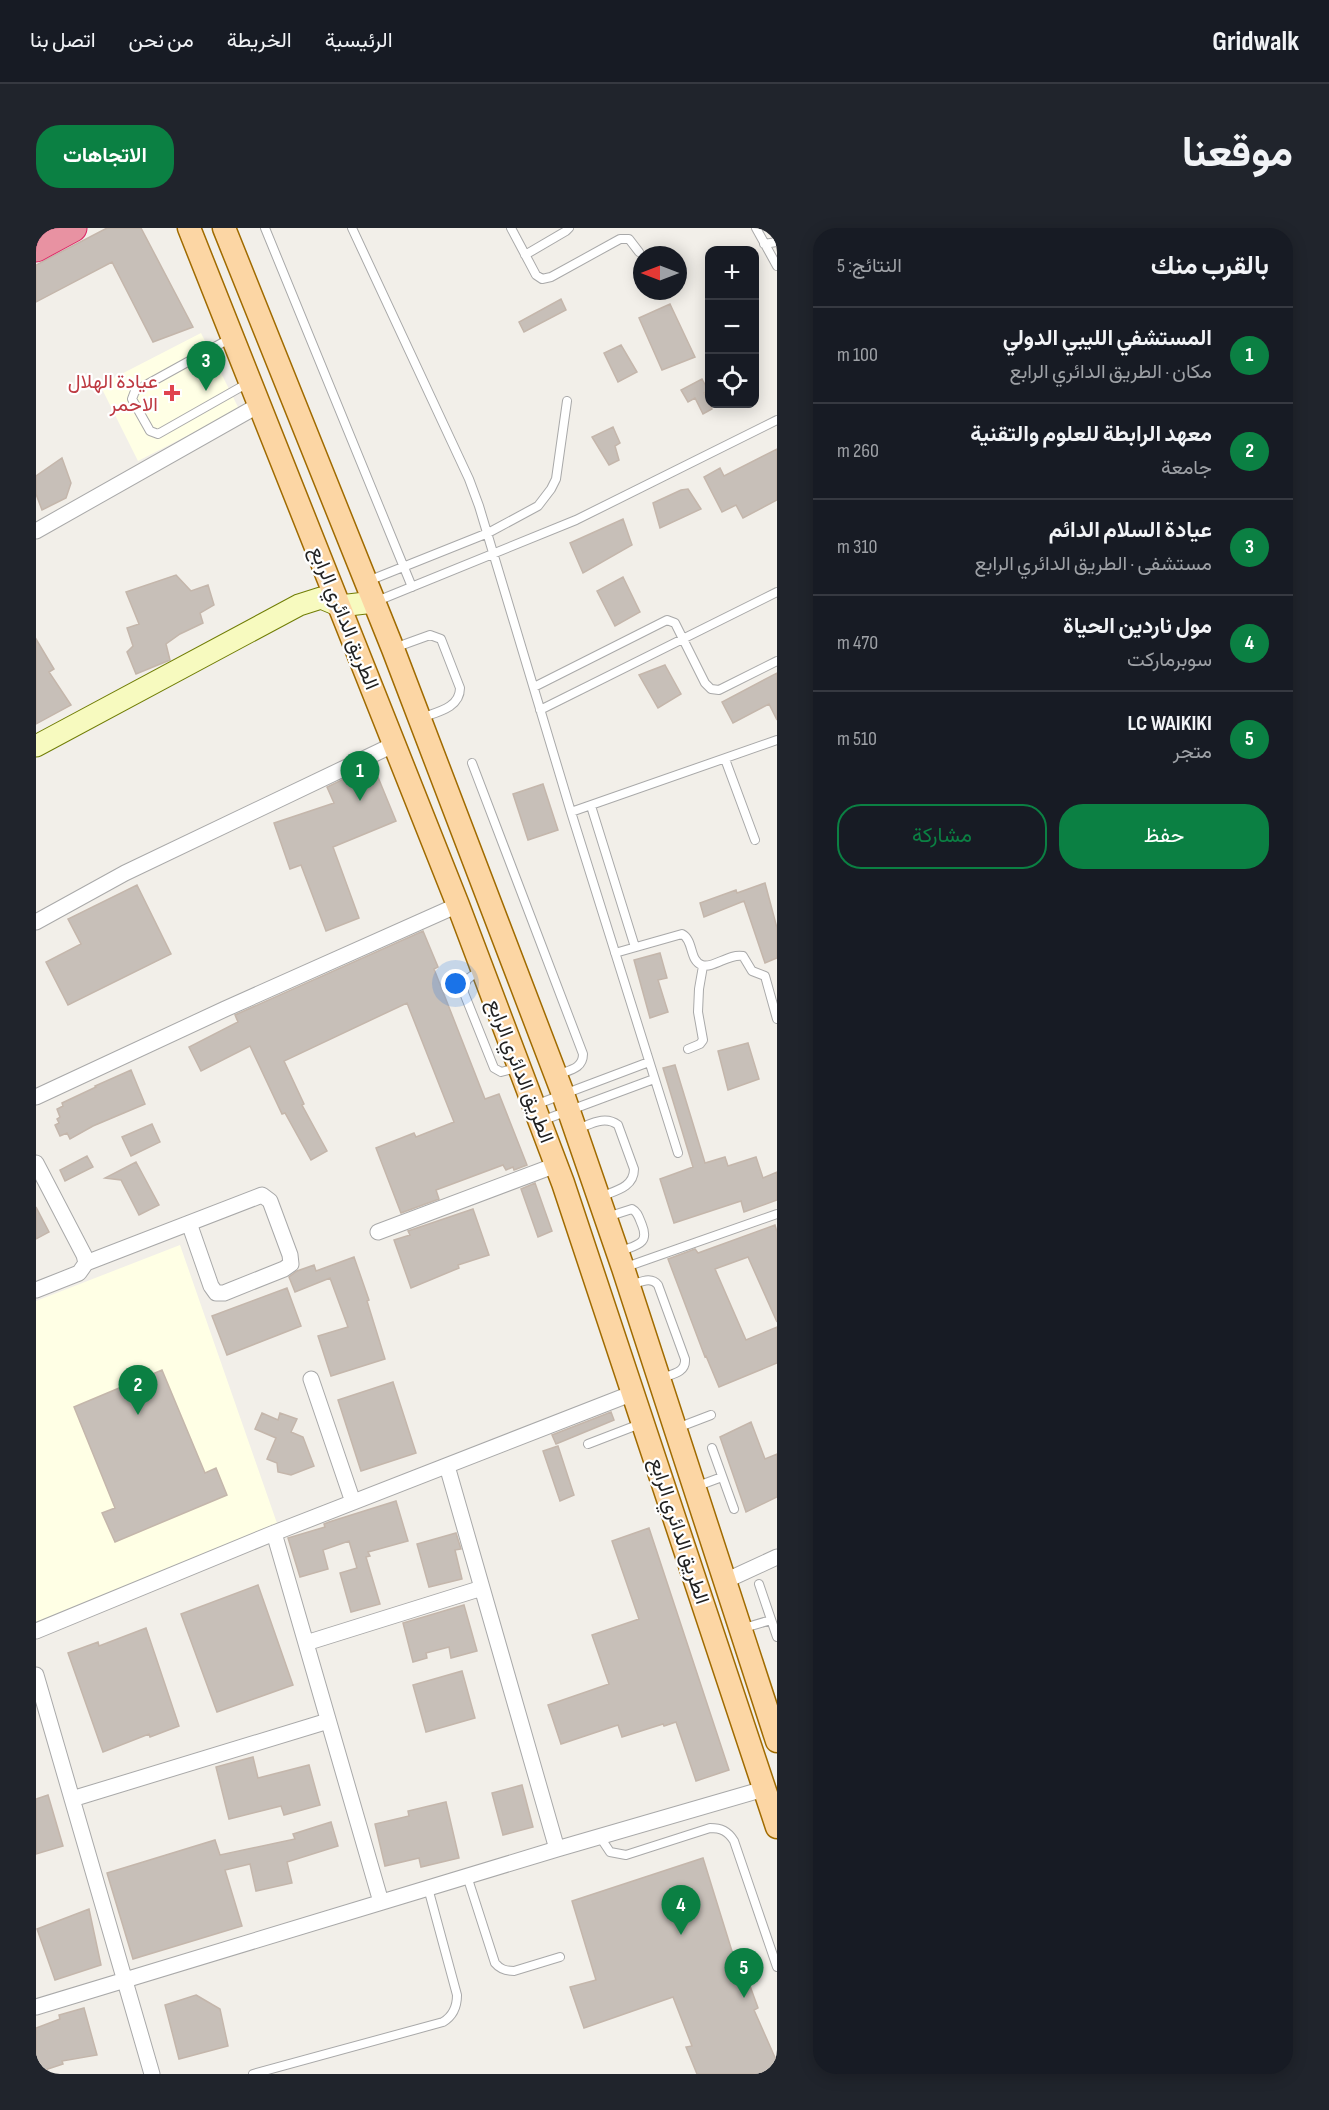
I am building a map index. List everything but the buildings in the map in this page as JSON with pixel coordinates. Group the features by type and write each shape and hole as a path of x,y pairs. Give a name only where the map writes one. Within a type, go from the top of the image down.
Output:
{"highway":[{"path":"36,248 69,229"}],"main road":[{"name":"الطريق الدائري الرابع","path":"189,228 458,905 555,1165 777,1827"},
{"name":"الطريق الدائري الرابع","path":"224,228 393,649 566,1102 777,1741"},
{"path":"36,747 299,605 321,598 339,606 370,592"},
{"path":"735,1699 760,1690"}],"street":[{"path":"36,531 259,405"},
{"path":"36,922 125,873 394,744"},
{"path":"36,1097 225,1009 458,905"},
{"path":"36,1162 86,1263"},
{"path":"378,1232 555,1165"},
{"path":"36,1290 79,1273 86,1263 258,1196 265,1195 270,1201 292,1259 291,1264 284,1269 224,1293 216,1293 211,1286 189,1223"},
{"path":"311,1379 354,1502"},
{"path":"36,1631 274,1533 633,1393"},
{"path":"447,1466 557,1849"},
{"path":"274,1533 381,1902"},
{"path":"725,1581 777,1557"},
{"path":"306,1643 482,1588"},
{"path":"36,1678 152,2074"},
{"path":"72,1799 328,1721"},
{"path":"36,2007 557,1849 764,1789"}],"lane":[{"path":"265,228 412,587"},
{"path":"352,228 469,479 488,533 571,812 678,1153"},
{"path":"511,228 537,275 542,279 547,279 620,239 629,239 634,246"},
{"path":"525,255 568,228"},
{"path":"756,228 777,266"},
{"path":"764,244 777,242"},
{"path":"232,337 135,391 132,399 150,431 158,434 250,381"},
{"path":"370,592 404,567 488,533 538,506 551,489 558,468 567,401"},
{"path":"370,592 412,587 494,554 596,510 777,420"},
{"path":"540,710 777,592"},
{"path":"534,687 663,621 675,623 705,683 715,690 777,661"},
{"path":"393,649 430,635 441,639 460,688 459,697 454,704 420,719"},
{"path":"571,812 777,740"},
{"path":"725,759 755,840"},
{"path":"472,763 583,1054 583,1060 578,1067 566,1102"},
{"path":"591,806 635,947"},
{"path":"615,953 682,934 688,938 696,960 704,966"},
{"path":"704,966 737,955 743,956 752,971 765,976 777,1019"},
{"path":"688,1049 700,1044 703,1037 698,1012 704,966"},
{"path":"536,1114 649,1062"},
{"path":"536,1114 566,1102 654,1079"},
{"path":"566,1102 618,1125 634,1169 632,1179 602,1208"},
{"path":"602,1208 632,1209 637,1212 645,1232 645,1238 623,1269"},
{"path":"623,1269 777,1214"},
{"path":"623,1269 656,1281 685,1359 685,1366 681,1371 659,1378"},
{"path":"675,1429 711,1415"},
{"path":"588,1444 643,1423"},
{"path":"712,1448 734,1509"},
{"path":"695,1488 722,1477"},
{"path":"759,1584 777,1637"},
{"path":"741,1629 771,1620"},
{"path":"600,1837 610,1852 620,1855 710,1828 727,1832 734,1841 777,1966"},
{"path":"467,1876 495,1963 498,1966 507,1971 514,1971 560,1957"},
{"path":"253,2074 448,2019 455,2009 457,1995 428,1888"}],"shaded area":[{"path":"201,333 239,409 138,461 100,385"},
{"path":"180,1245 279,1529 36,1622 36,1301"}],"place":[{"name":"عيادة السلام الدائم","path":"206,391"},
{"name":"عيادة الهلال الاحمر","path":"172,393"},
{"name":"المستشفي الليبي الدولي","path":"360,801"},
{"name":"معهد الرابطة للعلوم والتقنية","path":"138,1415"},
{"name":"مول ناردين الحياة","path":"681,1935"},
{"name":"LC WAIKIKI","path":"744,1998"}]}
